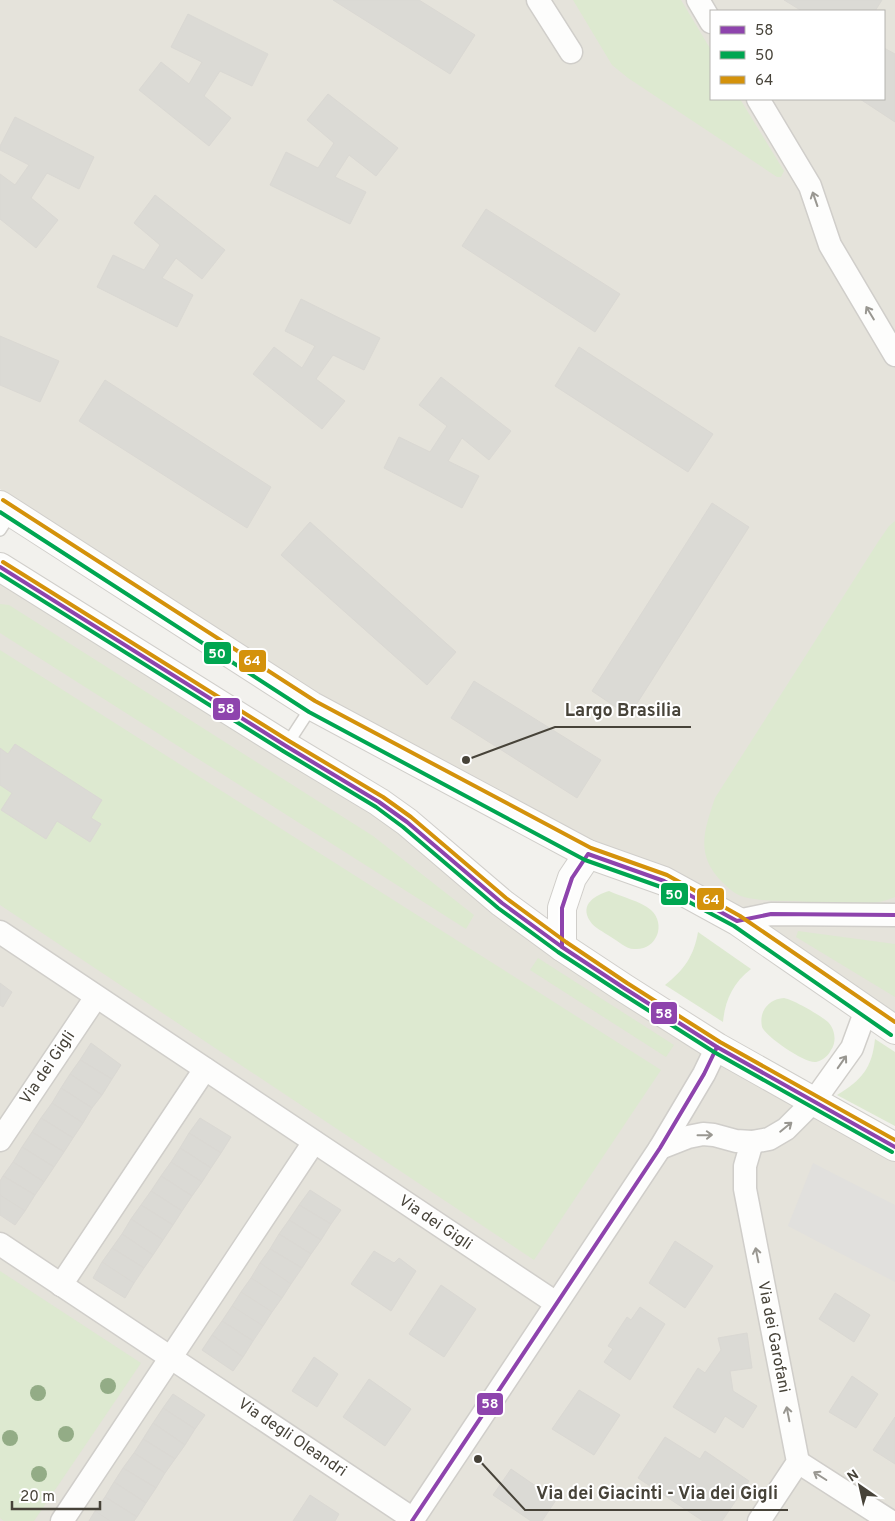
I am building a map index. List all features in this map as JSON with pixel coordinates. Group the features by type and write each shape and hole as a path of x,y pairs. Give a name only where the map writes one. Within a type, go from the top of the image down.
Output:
{"street":[{"path":"538,0 571,52"},
{"path":"698,0 710,20"},
{"path":"759,100 810,186 830,245 895,355"},
{"path":"4,516 312,706 588,854 664,881 737,921 895,1030"},
{"path":"0,567 379,802 407,822 502,903 562,947 717,1047 895,1147"},
{"path":"562,947 562,908 572,878 588,854"},
{"path":"737,921 771,914 895,915"},
{"name":"Via dei Gigli","path":"0,932 556,1304"},
{"name":"Via dei Gigli","path":"0,1140 96,996"},
{"path":"660,1148 688,1137 703,1134 736,1141 752,1142 769,1139 786,1129 814,1101 852,1048 866,1010"},
{"path":"412,1520 660,1148 704,1074 717,1047"},
{"path":"61,1285 205,1069"},
{"path":"62,1521 314,1142"},
{"name":"Via dei Garofani","path":"752,1142 745,1166 744,1189 798,1462"},
{"name":"Via degli Oleandri","path":"0,1244 412,1520"},
{"path":"760,1521 798,1462 890,1521"}],"lane":[{"path":"286,746 312,706"}],"shaded area":[{"path":"0,0 895,0 895,1029 746,925 586,850 178,613 0,489"},
{"path":"0,574 373,806 895,1156 895,1521 0,1521"},
{"path":"813,1163 895,1205 895,1282 788,1226"}],"green space":[{"path":"573,0 681,0 710,48 710,100 741,100 784,171 781,177 777,177 628,78 612,65"},
{"path":"895,521 895,897 874,903 852,904 763,900 740,896 727,887 713,872 705,852 705,832 715,798 878,542 889,526"},
{"path":"0,604 9,605 373,836 474,915 466,929 0,633"},
{"path":"0,650 661,1070 534,1260 0,905"},
{"path":"609,891 642,904 656,916 658,923 657,936 648,946 642,949 628,948 599,930 592,923 586,910 590,901"},
{"path":"798,931 895,944 895,997 796,937"},
{"path":"698,932 751,969 739,980 731,992 723,1022 665,985 678,974 687,962 694,948"},
{"path":"538,958 674,1045 666,1057 530,970"},
{"path":"784,998 813,1012 828,1022 832,1028 834,1036 833,1047 823,1059 816,1062 804,1059 778,1043 762,1027 762,1016 767,1006 774,1000"},
{"path":"875,1039 895,1052 895,1126 837,1095 853,1084 864,1072 874,1049"},
{"path":"0,1271 141,1363 34,1521 4,1521 0,1518"}],"building":[{"path":"333,0 419,0 475,35 450,74"},
{"path":"784,0 882,0 876,10 800,10"},
{"path":"188,14 268,54 252,86 220,71 204,96 231,118 209,146 139,90 161,62 189,84 202,62 171,47"},
{"path":"885,49 895,54 895,122 862,100 885,100"},
{"path":"328,94 398,148 376,176 349,155 335,177 366,192 350,224 270,185 286,152 318,168 334,143 307,120"},
{"path":"15,117 94,157 79,189 47,173 31,198 58,220 36,248 0,219 0,174 15,185 29,165 0,150 0,146"},
{"path":"155,195 225,250 202,279 176,258 162,278 193,295 177,327 97,287 113,255 144,270 160,245 134,223"},
{"path":"486,209 620,294 595,332 462,246"},
{"path":"301,299 380,338 364,370 333,355 316,379 345,401 322,429 253,374 274,347 302,368 315,346 285,331"},
{"path":"0,336 59,361 40,402 0,385"},
{"path":"579,347 713,434 688,472 555,386"},
{"path":"441,377 511,431 489,460 462,438 448,461 479,476 462,508 384,468 399,437 430,452 447,426 419,405"},
{"path":"105,380 271,487 247,528 79,421"},
{"path":"712,503 749,527 629,716 592,691"},
{"path":"310,522 456,652 427,685 281,555"},
{"path":"474,681 601,760 577,798 451,718"},
{"path":"15,744 102,800 91,818 101,824 90,842 57,821 46,839 1,810 12,793 0,785 0,748 8,754"},
{"path":"0,983 12,992 3,1007 0,1005"},
{"path":"91,1043 121,1065 112,1079 80,1060"},
{"path":"80,1060 112,1079 102,1095 70,1074"},
{"path":"70,1074 102,1095 92,1108 61,1088"},
{"path":"61,1088 92,1108 83,1123 52,1103"},
{"path":"52,1103 83,1123 73,1138 41,1118"},
{"path":"41,1118 73,1138 64,1152 32,1132"},
{"path":"200,1118 231,1137 221,1153 189,1133"},
{"path":"32,1132 64,1152 54,1167 22,1147"},
{"path":"189,1133 221,1153 211,1168 180,1148"},
{"path":"22,1147 54,1167 44,1182 13,1162"},
{"path":"180,1148 211,1168 202,1182 171,1162"},
{"path":"13,1162 44,1182 35,1195 3,1176"},
{"path":"171,1162 202,1182 192,1196 161,1176"},
{"path":"3,1176 35,1195 25,1211 0,1195 0,1181"},
{"path":"161,1176 192,1196 182,1211 151,1191"},
{"path":"310,1190 341,1210 331,1224 299,1205"},
{"path":"151,1191 182,1211 173,1225 141,1205"},
{"path":"0,1195 25,1211 15,1225 0,1215"},
{"path":"141,1205 173,1225 163,1240 131,1219"},
{"path":"299,1205 331,1224 321,1240 289,1220"},
{"path":"131,1219 163,1240 153,1255 122,1234"},
{"path":"289,1220 321,1240 311,1254 279,1234"},
{"path":"122,1234 153,1255 144,1268 112,1248"},
{"path":"279,1234 311,1254 302,1268 270,1249"},
{"path":"675,1241 713,1266 685,1308 649,1283"},
{"path":"112,1248 144,1268 134,1283 102,1262"},
{"path":"270,1249 302,1268 291,1284 260,1263"},
{"path":"374,1251 394,1263 399,1258 416,1271 391,1311 351,1284"},
{"path":"102,1262 134,1283 125,1298 93,1278"},
{"path":"260,1263 291,1284 282,1298 251,1278"},
{"path":"251,1278 282,1298 272,1312 241,1292"},
{"path":"441,1285 476,1309 444,1357 409,1334"},
{"path":"241,1292 272,1312 263,1326 232,1306"},
{"path":"835,1293 870,1315 854,1342 819,1319"},
{"path":"232,1306 263,1326 253,1341 222,1321"},
{"path":"640,1307 665,1324 630,1380 604,1362 613,1349 608,1346 627,1317 631,1320"},
{"path":"222,1321 253,1341 243,1357 212,1335"},
{"path":"747,1333 752,1368 730,1371 733,1391 757,1406 743,1428 725,1416 715,1433 673,1407 698,1368 705,1373 721,1350 718,1338"},
{"path":"212,1335 243,1357 233,1371 202,1350"},
{"path":"314,1357 338,1374 317,1407 292,1391"},
{"path":"852,1376 878,1394 856,1428 829,1412"},
{"path":"369,1379 411,1409 385,1446 343,1417"},
{"path":"579,1390 620,1415 594,1455 552,1429"},
{"path":"173,1394 205,1415 195,1429 163,1408"},
{"path":"163,1408 195,1429 185,1445 153,1423"},
{"path":"895,1417 895,1464 873,1450"},
{"path":"153,1423 185,1445 175,1459 143,1439"},
{"path":"665,1437 700,1459 705,1451 749,1481 722,1521 703,1521 638,1478"},
{"path":"143,1439 175,1459 165,1473 134,1453"},
{"path":"134,1453 165,1473 156,1488 123,1468"},
{"path":"123,1468 156,1488 146,1503 114,1482"},
{"path":"511,1469 556,1500 542,1521 531,1521 493,1495"},
{"path":"114,1482 146,1503 137,1517 105,1497"},
{"path":"310,1495 339,1514 335,1521 293,1521"},
{"path":"105,1497 137,1517 134,1521 110,1521 95,1511"},
{"path":"95,1511 110,1521 89,1521"}],"transit line":[{"name":"64","path":"3,500 315,701 591,848 667,875 740,916 895,1022"},
{"name":"50","path":"0,512 309,712 585,860 661,887 734,926 891,1035"},
{"name":"64","path":"3,562 289,741 383,797 411,817 506,898 566,942 627,983 720,1042 895,1140"},
{"name":"58","path":"0,567 379,802 407,822 502,903 562,947 624,988 717,1047 895,1147"},
{"name":"50","path":"0,574 376,807 403,827 498,908 558,952 621,993 714,1052 892,1152"},
{"name":"58","path":"562,947 562,908 572,878 588,854 664,881 737,921 771,914 895,915"},
{"name":"58","path":"412,1521 660,1148 704,1074 717,1047"}],"place":[{"name":"Largo Brasilia","path":"466,760"},
{"name":"Via dei Giacinti - Via dei Gigli","path":"478,1459"}]}
